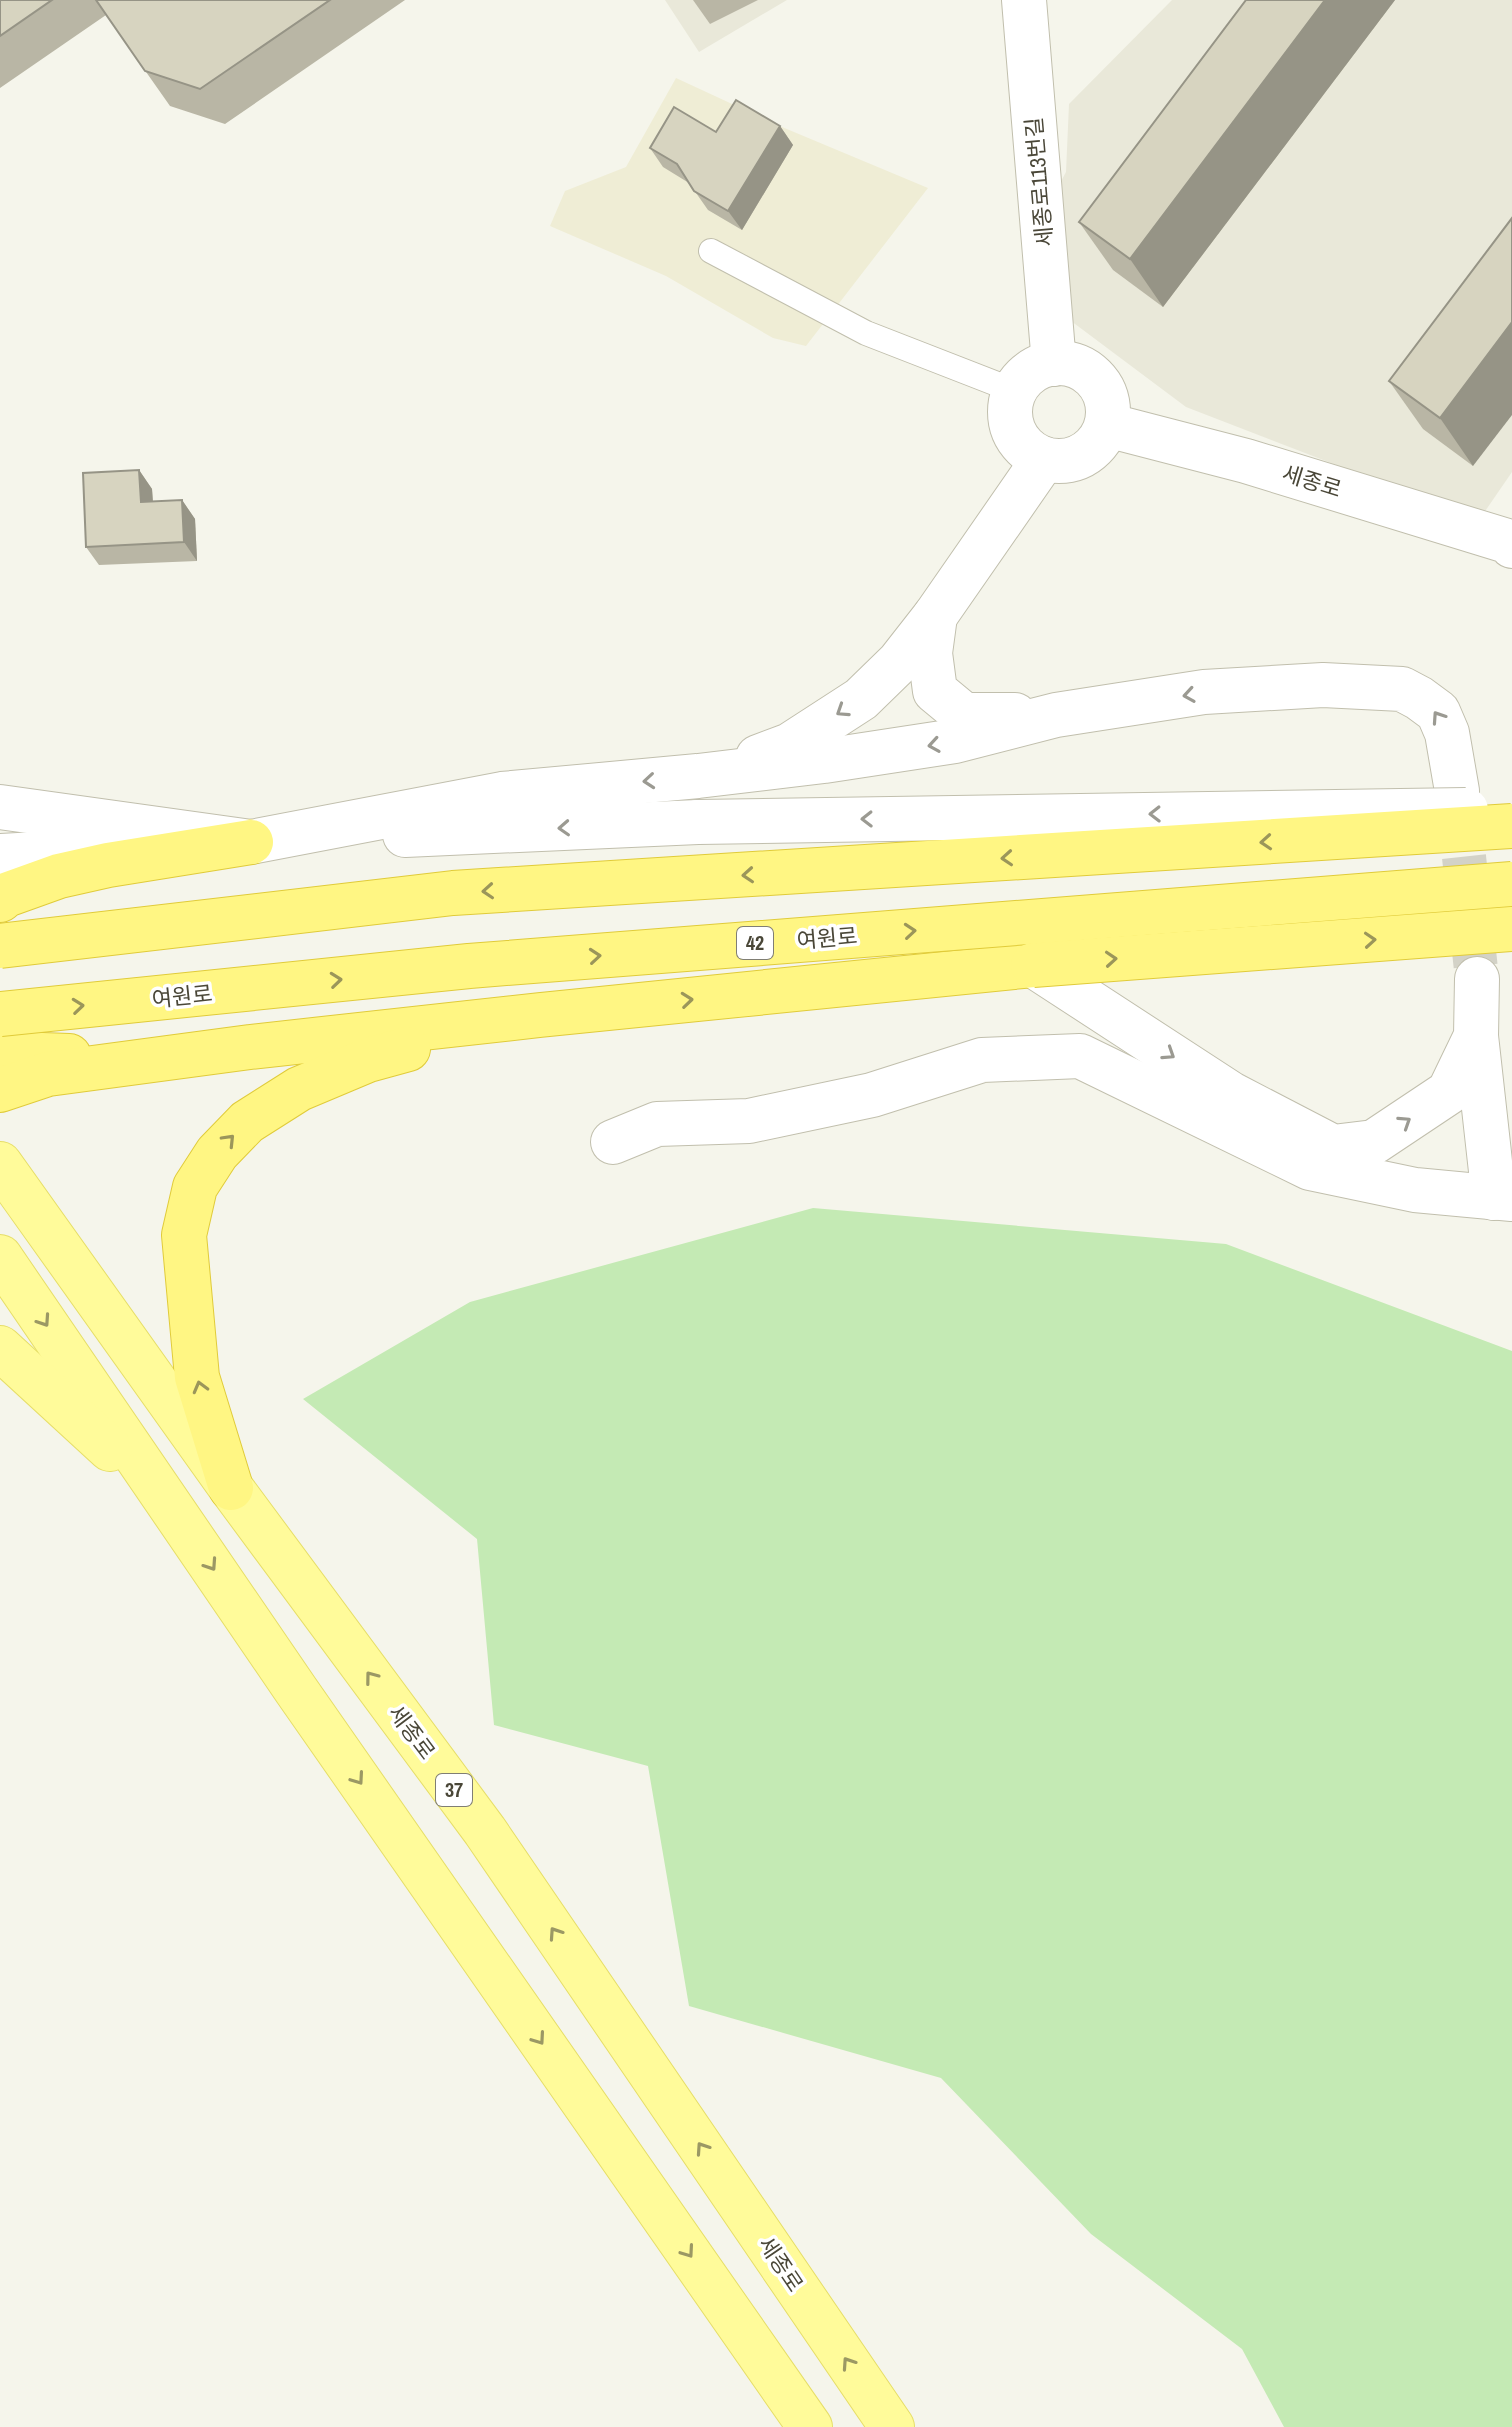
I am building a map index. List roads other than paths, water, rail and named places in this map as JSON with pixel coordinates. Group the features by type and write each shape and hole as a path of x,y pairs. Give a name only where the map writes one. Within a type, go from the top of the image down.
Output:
{"highway":[{"path":"0,946 453,893 1512,826"},
{"path":"0,900 59,876 251,842"},
{"name":"여원로","path":"0,1014 484,965 1512,884"},
{"path":"0,1090 48,1074 250,1047 540,1015 1033,965 1512,929"},
{"path":"231,1488 197,1377 184,1235 195,1187 217,1153 247,1122 299,1089 368,1060 540,1015"},
{"path":"0,1051 52,1057 250,1047"}],"main road":[{"name":"세종로","path":"0,1164 231,1488 485,1831 892,2427"},
{"path":"0,1257 305,1703 810,2427"},
{"path":"0,1348 167,1501"}],"street":[{"name":"세종로113번길","path":"1024,0 1054,364"},
{"path":"1054,364 1084,370 1096,380 1105,394 1109,409 1107,425 1095,446 1075,459 1044,459 1029,451 1018,439 1012,424 1011,407 1015,391 1038,368 1054,364"},
{"name":"세종로","path":"1107,425 1261,466 1510,542 1512,546"},
{"path":"707,775 790,745 861,699 899,662 935,616 1044,459"},
{"path":"935,616 930,653 935,691 964,715 1056,715"},
{"path":"0,807 251,842 502,794 824,761 955,741 1056,715 1204,692 1323,685 1402,689 1438,712 1447,733 1457,791"},
{"path":"0,856 698,822 1483,810 1512,816"},
{"path":"1033,965 1231,1094 1415,1190"},
{"path":"613,1142 657,1124 749,1121 872,1095 982,1060 1080,1056 1310,1168 1415,1190 1503,1198 1476,1036 1477,979"},
{"path":"1333,1147 1374,1142 1449,1092 1476,1036"}],"lane":[{"path":"711,251 866,333 1015,391"}],"tunnel":[{"path":"1457,791 1477,979"}]}
